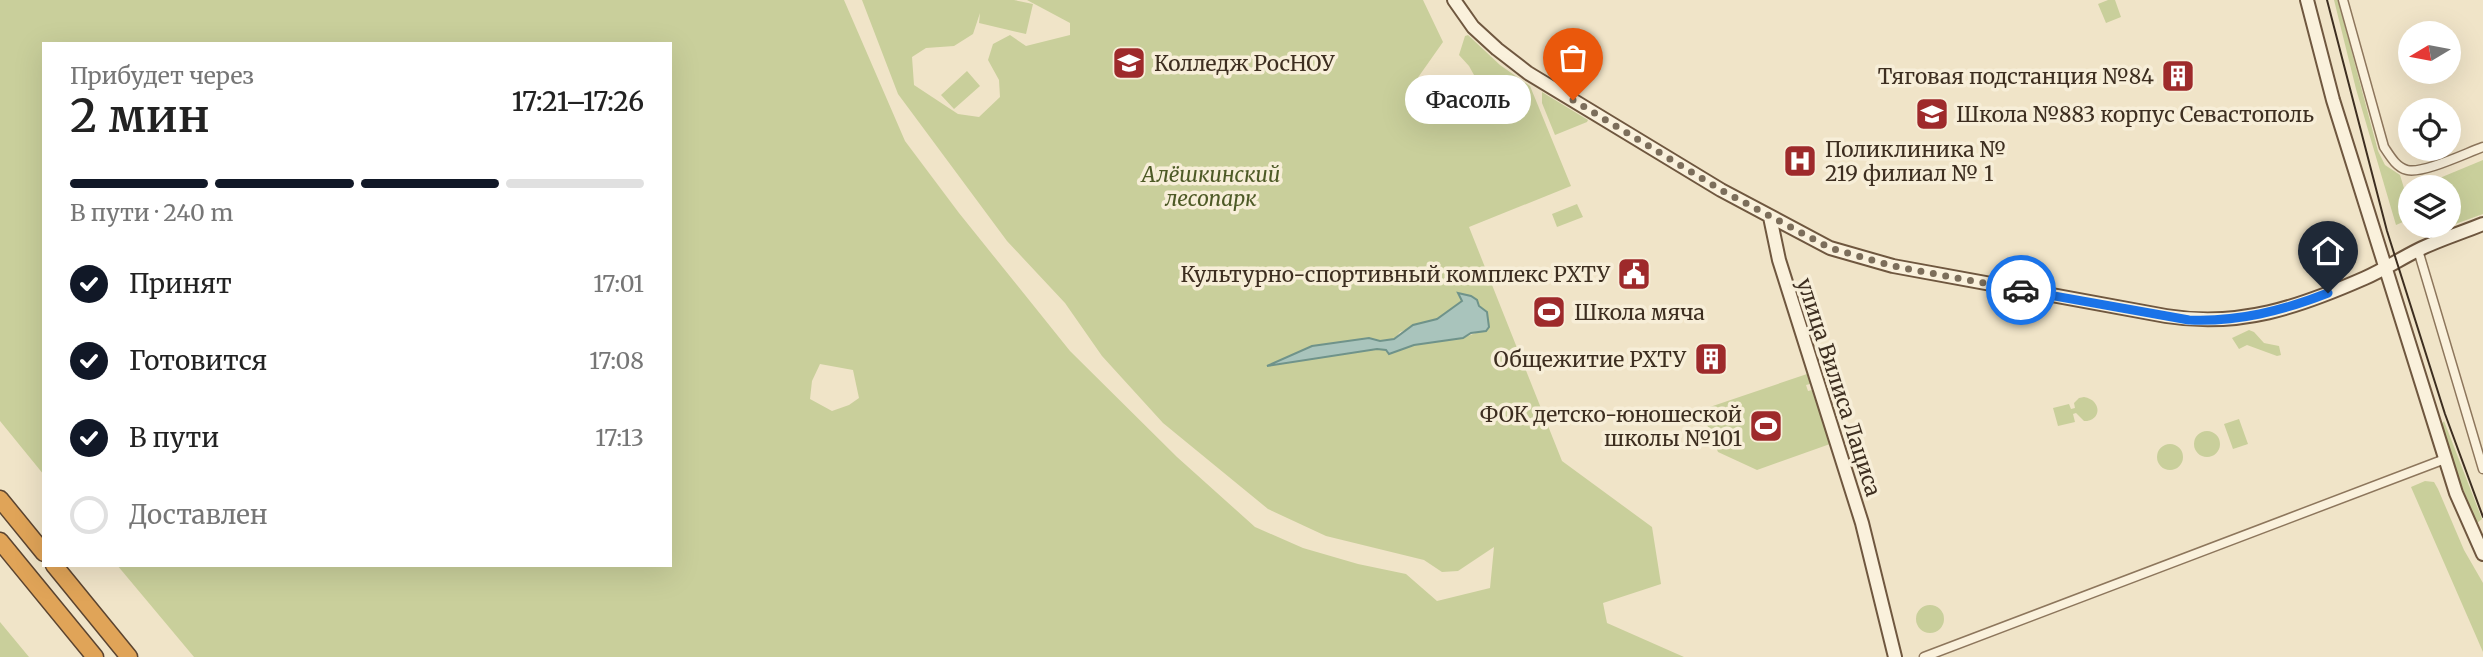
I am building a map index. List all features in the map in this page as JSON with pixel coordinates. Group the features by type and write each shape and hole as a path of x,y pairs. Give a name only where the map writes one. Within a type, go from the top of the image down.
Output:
{"highway":[{"path":"0,499 42,551"},
{"path":"0,541 93,655"},
{"path":"56,567 129,657"}],"main road":[{"path":"1454,0 1473,27 1528,73 1770,217 1830,248 1893,266 2189,320 2225,321 2267,313 2319,296 2386,268 2418,250 2483,224"},
{"path":"2307,0 2333,100 2445,459 2456,493 2483,554"},
{"name":"улица Вилиса Лациса","path":"1770,217 1779,260 1862,523 1895,657"}],"street":[{"path":"2343,0 2384,147 2396,163 2406,170 2419,170 2483,147"},
{"path":"2418,250 2483,469"},
{"path":"1924,657 2445,459"}],"green space":[{"name":"Алёшкинский лесопарк","path":"0,0 844,0 905,141 1070,351 1177,457 1255,527 1303,548 1406,574 1437,601 1490,588 1494,547 1458,571 1442,572 1424,560 1326,536 1268,509 1163,423 1102,356 1065,303 1007,241 898,94 862,0 1014,0 1033,4 1026,34 979,23 980,13 973,34 954,46 926,48 912,57 914,85 958,114 979,117 1000,97 999,80 988,60 993,44 1010,35 1026,46 1070,35 1070,23 1027,0 1423,0 1443,42 1412,86 1464,114 1469,114 1484,93 1469,66 1459,55 1465,36 1468,35 1500,65 1530,86 1571,186 1469,227 1562,461 1652,527 1661,584 1603,603 1607,623 1684,657 194,657 119,567 672,567 672,42 42,42 42,473 0,421","holes":["1459,294 1467,296 1478,332 1463,338 1414,345 1389,354 1386,350 1377,349 1271,365 1312,346 1369,338 1380,341 1394,339 1400,332 1437,319 1462,301","820,364 853,370 859,398 849,405 832,411 810,399 812,381"]},
{"path":"2115,0 2121,17 2106,23 2098,4"},
{"path":"2334,0 2338,0 2378,151 2385,165 2400,175 2396,225 2356,89"},
{"path":"967,71 980,86 954,109 941,95"},
{"path":"1542,92 1588,120 1587,122 1555,135 1542,103"},
{"path":"2483,160 2483,214 2461,222 2461,175 2447,175"},
{"path":"1577,204 1583,217 1557,227 1552,214"},
{"path":"2249,330 2264,343 2279,346 2281,355 2247,345 2239,349 2232,338"},
{"name":"ФОК детско-юношеской школы №101","path":"1810,373 1814,383 1806,385 1808,391 1812,390 1830,444 1757,470 1718,452 1701,410"},
{"path":"2084,397 2097,406 2094,418 2084,421 2076,413 2073,414 2075,422 2058,426 2053,408 2069,404 2071,409 2075,408 2074,403"},
{"path":"2239,419 2248,444 2233,449 2224,424"},
{"path":"2444,421 2482,519 2477,523 2460,482 2442,424"},
{"path":"2207,431 2216,435 2220,444 2216,453 2207,457 2198,453 2194,444 2198,435"},
{"path":"2170,444 2179,448 2183,457 2179,466 2170,470 2161,466 2157,457 2161,448"},
{"path":"2425,481 2434,482 2438,489 2464,550 2483,583 2483,652 2411,487"},
{"path":"1930,605 1940,609 1944,619 1940,629 1930,633 1920,629 1916,619 1920,609"},
{"path":"0,622 29,657 0,657"}],"water":[{"path":"1458,293 1471,296 1487,312 1489,327 1486,331 1471,333 1463,338 1414,345 1389,354 1386,350 1377,349 1267,366 1312,346 1369,338 1380,341 1394,339 1413,325 1437,319 1462,301"}],"tram line":[{"path":"2327,0 2387,231 2445,414 2483,517"}],"way so far":[{"path":"1573,100 1721,190 1830,248 1893,266 2021,290"}],"place":[{"name":"Колледж РосНОУ","path":"1129,63"},
{"name":"Тяговая подстанция №84","path":"2178,76"},
{"name":"Фасоль","path":"1573,100"},
{"name":"Школа №883 корпус Севастополь","path":"1932,114"},
{"name":"Поликлиника № 219 филиал № 1","path":"1800,161"},
{"name":"Культурно-спортивный комплекс РХТУ","path":"1634,274"},
{"name":"Школа мяча","path":"1549,312"},
{"name":"Общежитие РХТУ","path":"1711,359"},
{"name":"ФОК детско-юношеской школы №101","path":"1766,426"}],"route":[{"path":"2021,290 2189,320 2214,321 2267,313 2328,293"}]}
